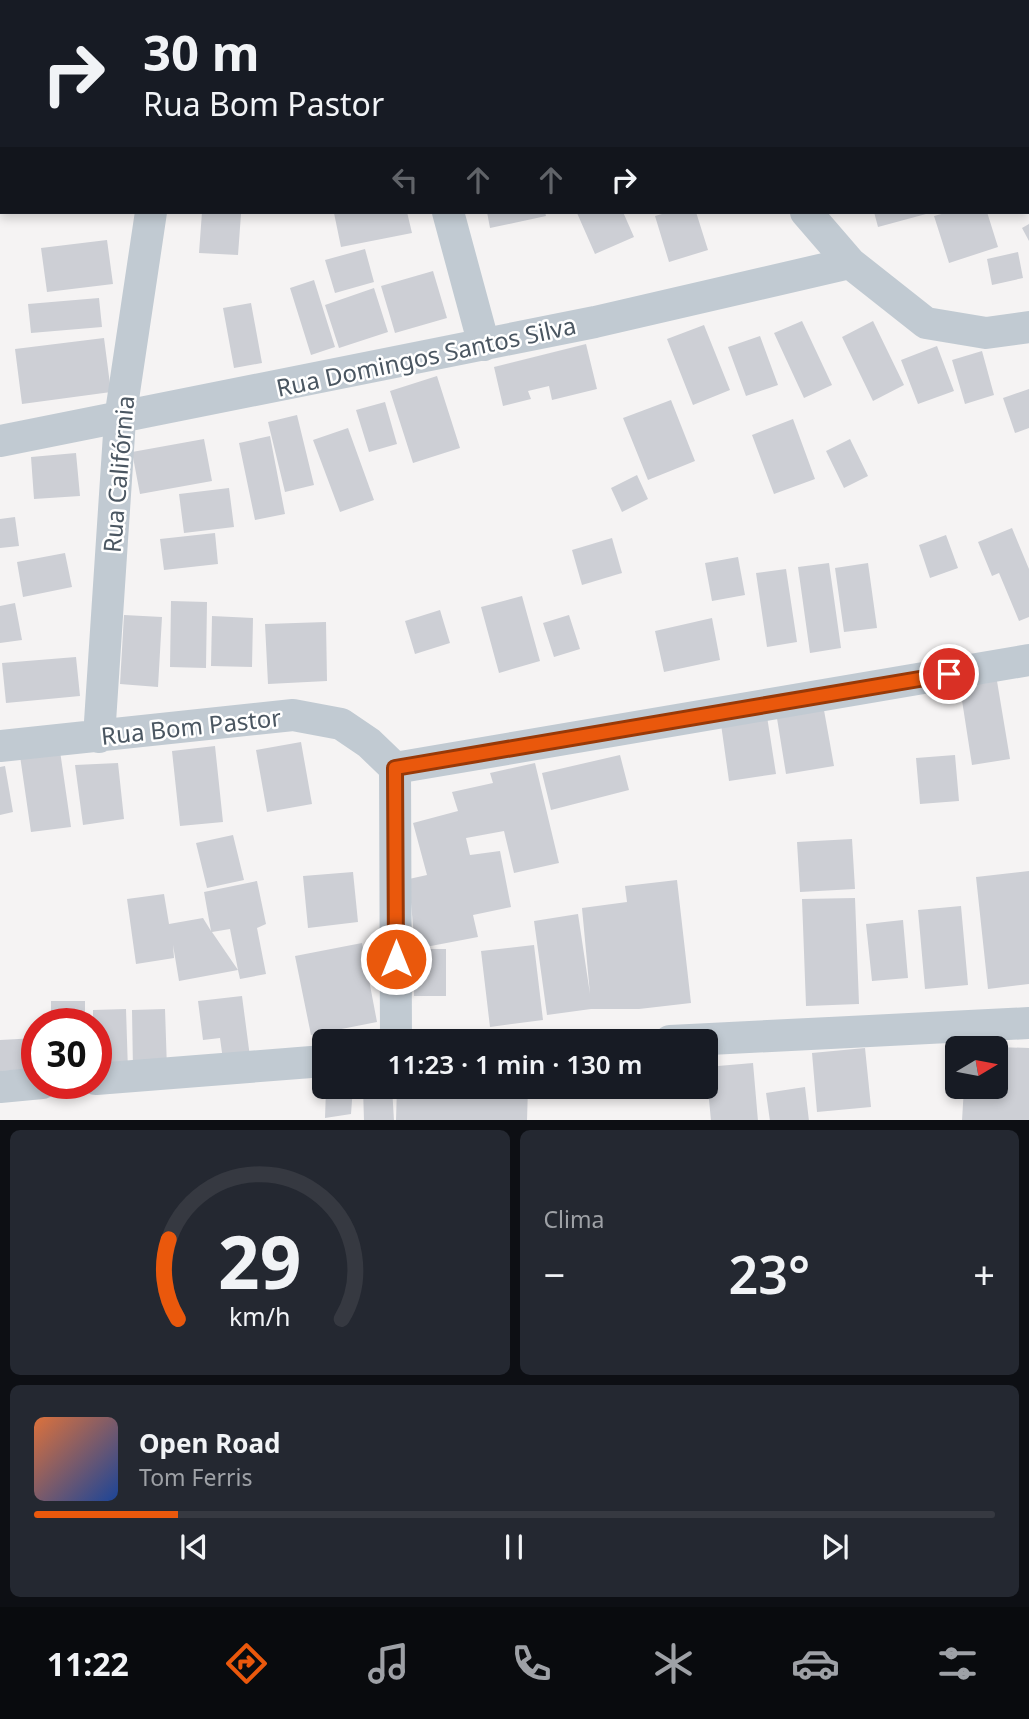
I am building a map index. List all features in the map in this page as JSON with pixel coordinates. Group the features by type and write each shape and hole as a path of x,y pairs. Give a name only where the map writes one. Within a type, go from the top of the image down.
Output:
{"street":[{"name":"Rua Califórnia","path":"99,737 120,419 151,214"},
{"path":"449,214 484,345"},
{"path":"808,214 850,263 926,323 986,332 1029,327"},
{"name":"Rua Domingos Santos Silva","path":"0,441 595,322 850,263"},
{"path":"396,1029 395,768 1029,660"},
{"name":"Rua Bom Pastor","path":"0,746 293,715 341,724 369,743 395,768"},
{"path":"718,1039 1029,1023"},
{"path":"112,1078 312,1062"},
{"path":"0,1087 21,1085"}],"building":[{"path":"202,214 241,214 238,255 199,253"},
{"path":"334,214 407,214 412,233 341,247"},
{"path":"487,214 546,216 490,228"},
{"path":"577,214 624,214 634,237 595,254"},
{"path":"697,214 708,250 669,262 655,216"},
{"path":"875,214 926,214 878,227"},
{"path":"988,214 998,247 949,263 934,216"},
{"path":"1029,224 1029,241 1022,228"},
{"path":"107,240 113,284 47,292 41,248"},
{"path":"365,249 374,282 335,293 325,260"},
{"path":"1018,252 1023,278 992,285 987,259"},
{"path":"433,271 447,318 395,333 381,286"},
{"path":"314,280 335,347 311,355 290,288"},
{"path":"374,288 388,332 339,348 325,305"},
{"path":"99,298 102,327 31,333 28,304"},
{"path":"251,303 262,363 234,368 223,308"},
{"path":"802,321 832,385 804,398 774,333"},
{"path":"873,321 904,385 873,401 842,337"},
{"path":"704,325 730,390 693,405 667,339"},
{"path":"760,336 778,385 746,396 728,347"},
{"path":"104,338 111,392 22,404 15,349"},
{"path":"586,344 597,389 552,400 549,386 528,391 531,399 503,406 494,367"},
{"path":"937,346 954,391 918,404 901,360"},
{"path":"982,351 994,395 965,404 952,360"},
{"path":"437,376 460,448 413,463 390,391"},
{"path":"1029,389 1029,428 1015,433 1003,398"},
{"path":"671,400 695,461 648,480 623,418"},
{"path":"385,402 397,444 369,452 356,410"},
{"path":"297,415 314,485 285,492 268,422"},
{"path":"793,419 815,479 774,494 752,435"},
{"path":"348,428 374,500 340,512 313,440"},
{"path":"270,436 285,514 255,520 239,443"},
{"path":"204,439 212,481 140,494 132,452"},
{"path":"850,439 868,476 844,488 826,451"},
{"path":"76,453 80,496 34,499 31,457"},
{"path":"637,475 648,499 622,512 611,488"},
{"path":"229,488 234,527 184,533 179,494"},
{"path":"15,517 19,546 0,548 0,519"},
{"path":"1012,528 1029,569 1029,617 1019,621 999,573 992,576 978,542"},
{"path":"215,533 218,564 164,570 160,539"},
{"path":"946,535 958,568 930,578 919,545"},
{"path":"612,538 622,573 582,585 572,550"},
{"path":"65,553 72,587 23,597 17,562"},
{"path":"738,557 745,595 712,601 705,563"},
{"path":"829,563 841,648 810,653 798,567"},
{"path":"868,563 877,628 844,632 835,568"},
{"path":"786,569 797,642 767,647 756,573"},
{"path":"522,596 540,661 499,673 481,607"},
{"path":"171,601 207,602 206,668 170,667"},
{"path":"15,603 22,640 0,643 0,606"},
{"path":"440,610 450,643 415,654 405,621"},
{"path":"124,615 162,617 158,687 120,684"},
{"path":"569,615 580,649 554,657 543,623"},
{"path":"212,616 253,618 252,667 211,666"},
{"path":"712,618 720,660 664,672 655,631"},
{"path":"326,622 327,681 268,684 265,624"},
{"path":"76,657 80,696 6,703 2,663"},
{"path":"996,675 1010,759 972,765 959,681"},
{"path":"822,699 834,766 786,774 775,706"},
{"path":"766,710 776,774 729,781 720,717"},
{"path":"301,742 312,804 267,812 256,750"},
{"path":"215,746 223,822 180,826 172,751"},
{"path":"60,751 71,827 31,832 20,756"},
{"path":"620,755 629,790 551,810 542,773"},
{"path":"955,755 959,801 920,804 916,758"},
{"path":"118,763 124,819 83,825 75,765"},
{"path":"535,763 559,863 514,873 504,831 466,838 470,855 500,851 511,907 473,915 478,937 415,949 409,879 427,875 413,823 458,811 452,792 493,783 490,773"},
{"path":"5,766 13,812 0,815 0,767"},
{"path":"233,835 244,880 207,888 196,843"},
{"path":"852,839 855,889 800,892 797,842"},
{"path":"1029,871 1029,984 988,989 976,877"},
{"path":"353,872 358,922 308,928 303,876"},
{"path":"677,880 691,1003 639,1009 591,1009 547,1015 534,921 578,914 590,994 582,908 627,902 625,886"},
{"path":"257,881 266,924 257,928 266,974 240,979 238,970 179,981 173,945 174,958 136,964 127,899 164,894 169,924 203,918 211,931 204,892","holes":["230,929 238,970 212,932"]},
{"path":"855,898 859,1004 806,1006 802,899"},
{"path":"961,906 968,985 925,989 918,910"},
{"path":"903,920 908,978 872,981 866,924"},
{"path":"362,943 377,1022 341,1029 312,1029 311,1035 295,956"},
{"path":"534,945 543,1020 490,1027 481,951"},
{"path":"415,949 446,949 446,996 414,996"},
{"path":"242,996 250,1057 223,1060 220,1038 203,1040 198,1001"},
{"path":"51,1001 85,1001 85,1008 51,1008"},
{"path":"112,1009 126,1009 128,1071 112,1072"},
{"path":"165,1009 167,1069 133,1070 132,1010"},
{"path":"21,1039 21,1070 0,1071 0,1040"},
{"path":"1008,1047 1029,1048 1029,1120 962,1120 963,1099 1008,1099"},
{"path":"865,1048 871,1107 817,1112 812,1053"},
{"path":"753,1063 758,1120 711,1120 709,1099 718,1099 718,1066"},
{"path":"805,1087 809,1120 770,1120 766,1093"},
{"path":"326,1099 352,1099 351,1114 325,1118"},
{"path":"363,1099 393,1099 394,1120 364,1120"},
{"path":"397,1099 528,1099 527,1120 396,1120"}],"route":[{"path":"396,959 395,768 949,674"}]}
